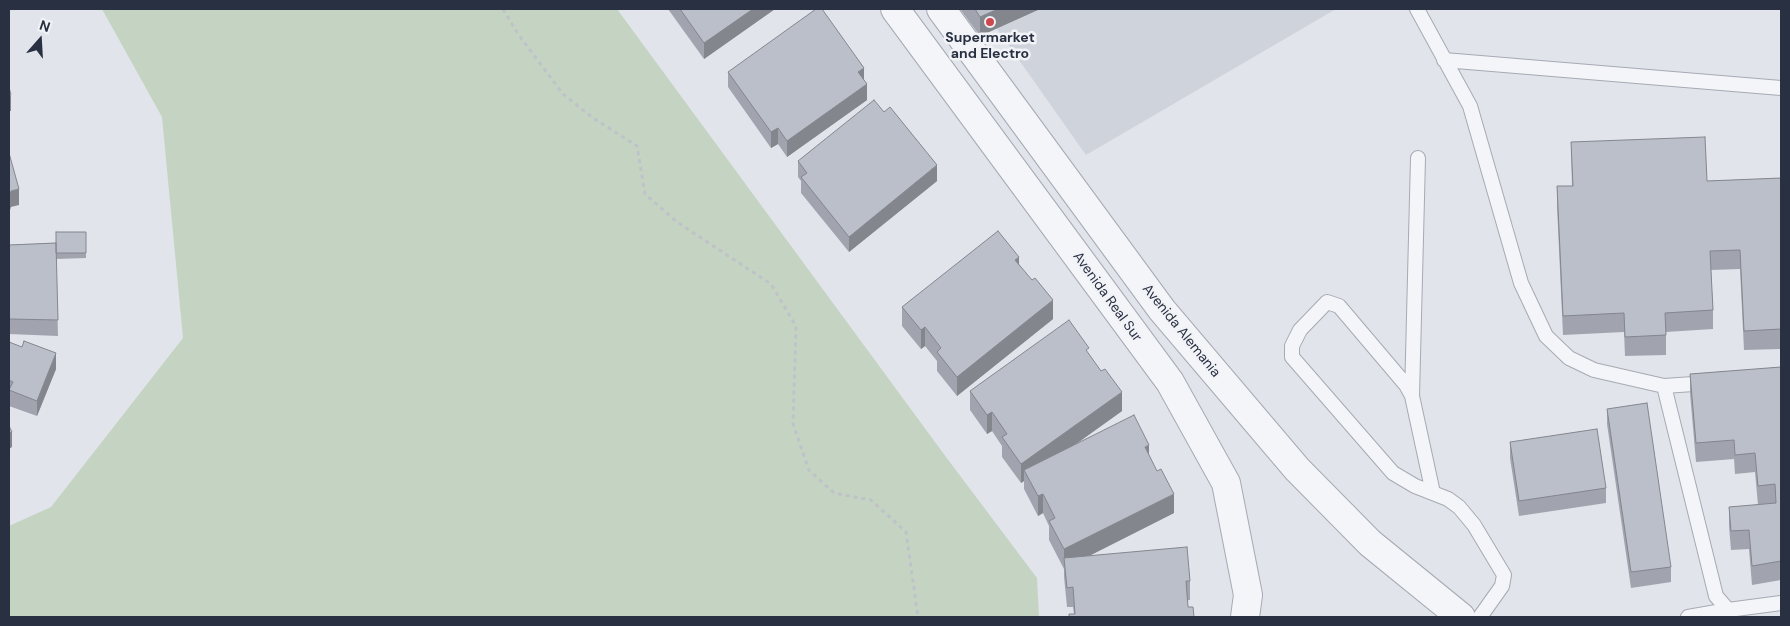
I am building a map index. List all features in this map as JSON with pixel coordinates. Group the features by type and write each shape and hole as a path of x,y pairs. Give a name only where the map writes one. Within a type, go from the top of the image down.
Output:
{"street":[{"name":"Avenida Real Sur","path":"895,9 1170,382 1226,483 1248,595 1245,617"},
{"name":"Avenida Alemania","path":"941,9 1162,310 1297,469 1370,543 1461,617"}],"lane":[{"path":"1417,9 1470,106 1521,283 1546,336 1569,358 1594,370 1664,386 1723,382"},
{"path":"1444,60 1781,88"},
{"path":"1418,158 1412,396 1432,493"},
{"path":"1412,396 1406,385 1339,306 1327,302 1300,330 1292,346 1292,357 1393,473 1415,486 1448,499 1459,507 1474,525 1504,575 1502,586 1480,617"},
{"path":"1664,386 1716,596 1728,610"},
{"path":"1688,617 1781,603"}],"path":[{"path":"503,9 518,34 563,94 593,118 637,146 645,194 677,222 771,284 796,326 793,424 810,470 834,493 871,500 906,532 918,617"}],"shaded area":[{"path":"983,9 1336,9 1086,155"}],"green space":[{"path":"102,9 617,9 1037,578 1039,617 9,617 9,526 51,507 183,338 162,117"}],"building":[{"path":"680,9 753,9 704,43"},
{"path":"816,9 822,9 864,68 858,72 867,84 787,141 778,128 771,132 728,72"},
{"path":"975,9 998,9 980,17"},
{"path":"874,100 884,112 890,107 937,165 849,237 801,177 807,173 798,161"},
{"path":"1705,137 1707,181 1781,178 1781,329 1744,331 1740,250 1710,251 1713,310 1665,313 1666,335 1625,337 1624,313 1563,316 1557,186 1573,186 1571,142"},
{"path":"9,153 19,189 11,191 9,197"},
{"path":"998,231 1019,257 1015,260 1032,280 1035,278 1053,300 957,377 937,352 941,348 925,327 921,330 902,307"},
{"path":"56,232 86,232 86,253 56,253"},
{"path":"56,243 58,320 9,319 9,245"},
{"path":"1069,320 1089,348 1086,350 1101,371 1105,369 1122,392 1021,464 1002,437 1007,434 992,412 987,415 970,391"},
{"path":"24,341 56,353 37,401 9,390 13,382 9,380 9,342 22,347"},
{"path":"1781,367 1781,561 1752,566 1749,530 1731,531 1729,507 1776,503 1775,484 1758,486 1755,453 1735,455 1734,440 1696,443 1690,374"},
{"path":"1647,403 1671,567 1631,572 1607,409"},
{"path":"1134,415 1149,445 1145,447 1157,471 1161,469 1174,494 1064,549 1049,521 1055,518 1043,494 1038,496 1024,470"},
{"path":"1597,429 1606,488 1519,501 1510,442"},
{"path":"1187,547 1190,581 1186,581 1188,607 1193,607 1194,617 1069,617 1069,614 1075,614 1073,587 1067,588 1064,558"}],"place":[{"name":"Supermarket and Electro","path":"990,22"}]}
